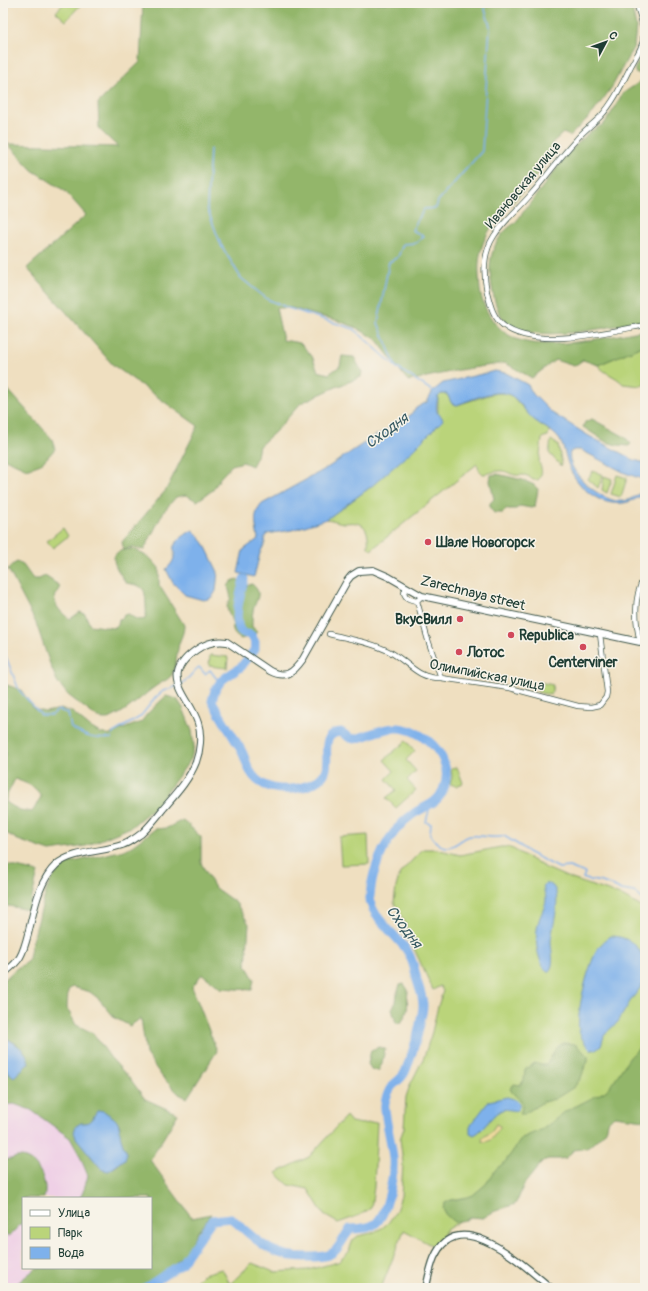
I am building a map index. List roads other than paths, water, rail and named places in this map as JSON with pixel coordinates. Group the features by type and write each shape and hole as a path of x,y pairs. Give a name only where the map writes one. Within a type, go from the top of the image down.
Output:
{"main road":[{"name":"Zarechnaya street","path":"3,974 16,963 22,953 43,883 55,866 63,860 71,857 122,845 133,840 150,825 190,773 198,754 200,738 198,722 185,700 178,683 178,671 185,660 201,647 215,641 227,642 276,674 282,675 292,672 298,666 344,586 354,573 373,570 389,577 422,596 642,643"}],"street":[{"name":"Ивановская улица","path":"636,3 644,32 642,42 618,94 601,116 568,148 532,194 502,226 488,246 485,260 485,272 490,305 495,316 503,326 515,333 530,337 566,337 590,335 645,325"},
{"path":"642,643 636,623 636,606 640,587 645,576"},
{"path":"406,587 404,593 405,596 408,599 417,601"},
{"path":"417,601 422,596"},
{"path":"417,601 427,638 441,678"},
{"name":"Олимпийская улица","path":"329,634 367,643 390,652 420,673 432,678 510,688 578,706 596,707 603,701 606,692 600,634"},
{"path":"426,1288 430,1268 434,1258 443,1244 453,1237 466,1235 487,1242 500,1249 551,1288"}],"water":[{"path":"495,371 506,373 528,385 533,394 552,413 589,436 634,460 645,463 645,480 625,473 581,450 574,450 570,452 570,460 578,476 585,483 602,496 618,501 625,501 632,498 645,489 645,493 634,500 623,503 613,503 592,495 576,479 570,469 560,440 551,431 533,419 517,400 509,394 492,393 457,405 452,404 447,394 441,394 438,397 437,412 443,420 413,450 372,486 327,519 292,530 267,534 265,537 265,543 260,553 254,577 238,573 243,550 258,539 256,516 262,504 327,468 373,437 405,421 416,408 427,402 433,391 443,383"},
{"path":"193,530 204,543 218,572 216,591 209,599 203,600 185,595 173,583 166,569 173,560 175,544 182,537"},
{"path":"546,883 552,886 556,891 557,899 551,942 552,966 548,972 540,960 536,939 537,926 546,902 543,886"},
{"path":"611,936 623,938 629,941 634,944 642,954 644,960 644,983 631,1000 618,1022 604,1036 601,1046 596,1050 590,1049 581,1036 578,1023 579,1014 583,992 596,951"},
{"path":"3,1036 23,1050 28,1058 29,1063 14,1077 6,1069 4,1064"},
{"path":"507,1097 514,1099 520,1104 518,1110 502,1110 496,1114 478,1133 474,1135 470,1133 470,1126 489,1101"},
{"path":"98,1110 104,1111 116,1120 119,1125 122,1143 127,1153 125,1159 109,1171 103,1170 99,1166 76,1138 74,1132 76,1126 90,1121"}],"waterway":[{"path":"434,392 396,367 378,323 389,262 398,257 403,244 416,243 424,236 412,230 424,209 436,208 438,201 482,151 490,26 483,3"},
{"path":"210,149 207,208 221,245 241,278 267,299 288,308 354,329 395,366"},
{"name":"Сходня","path":"145,1288 181,1264 212,1220 231,1218 266,1247 285,1255 297,1257 317,1257 330,1254 338,1248 350,1229 366,1228 375,1224 380,1219 387,1203 392,1174 393,1159 385,1109 386,1100 388,1092 405,1071 418,1035 423,1010 422,996 410,955 374,911 370,896 374,873 383,850 389,840 404,821 417,811 434,802 443,790 446,779 446,768 442,758 428,741 419,734 409,730 392,728 354,739 341,732 334,733 327,742 325,772 317,780 299,788 292,789 278,789 259,782 250,771 242,751 212,701 215,690 221,681 241,667 255,649 255,642 251,635 245,634 240,630 237,619 238,605 244,579"},
{"path":"3,656 6,657 19,690 41,715 52,715 58,710 68,713 71,728 86,736 101,739 112,738 113,733 140,717 156,697 163,691 178,686"},
{"path":"181,684 186,681 199,667 205,674 210,670 216,678 221,681"},
{"path":"430,806 426,822 431,824 430,834 435,841 444,847 450,847 470,836 504,836 528,852 559,868 569,867 585,873 583,878 585,879 602,882 621,890 634,892 645,901"}],"place":[{"name":"Шале Новогорск","path":"428,542"},
{"name":"ВкусВилл","path":"460,619"},
{"name":"Republica","path":"511,635"},
{"name":"Centerviner","path":"583,647"},
{"name":"Лотос","path":"459,652"}]}
